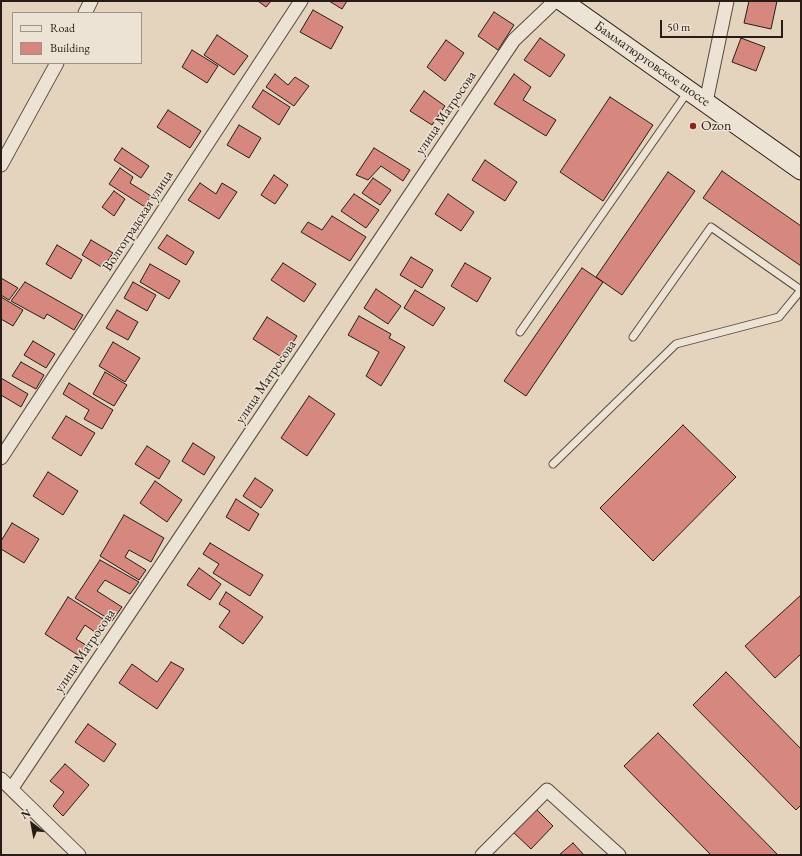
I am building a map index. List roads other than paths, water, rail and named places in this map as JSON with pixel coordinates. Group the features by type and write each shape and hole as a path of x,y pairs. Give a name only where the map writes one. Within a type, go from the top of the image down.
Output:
{"street":[{"path":"86,12 92,1"},
{"name":"Волгоградская улица","path":"1,458 301,1"},
{"name":"улица Матросова","path":"12,788 514,40 555,1"},
{"name":"Бамматюртовское шоссе","path":"562,1 801,170"},
{"path":"706,102 727,1"},
{"path":"1,165 56,64"},
{"path":"1,779 12,788 79,855"},
{"path":"482,855 547,790 619,855"}],"lane":[{"path":"520,332 689,90"},
{"path":"554,464 676,344 779,317 801,290 711,227 633,337"}],"place":[{"name":"Ozon","path":"693,126"}]}
